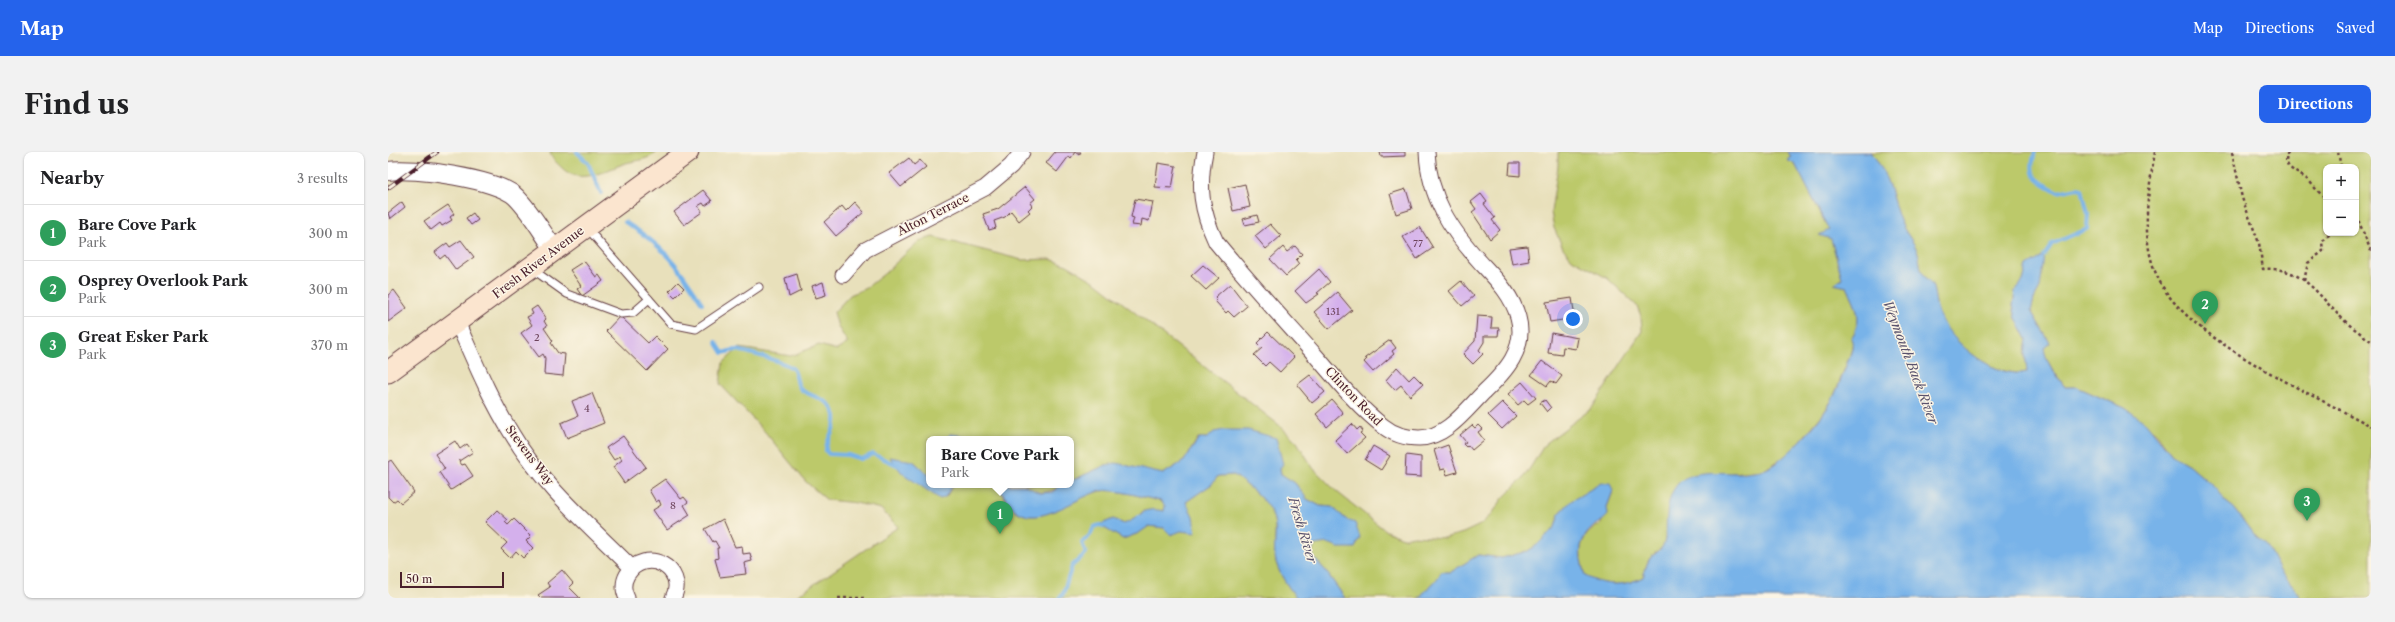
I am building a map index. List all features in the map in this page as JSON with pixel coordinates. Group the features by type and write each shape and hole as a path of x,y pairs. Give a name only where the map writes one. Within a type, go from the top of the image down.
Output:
{"main road":[{"name":"Fresh River Avenue","path":"388,372 688,152"}],"street":[{"name":"Alton Terrace","path":"843,275 866,250 984,188 1011,166 1022,152"},
{"name":"Clinton Road","path":"1205,152 1200,182 1202,204 1208,225 1216,242 1356,402 1383,427 1402,436 1420,438 1435,435 1452,423 1504,373 1514,358 1520,330 1518,316 1511,301 1499,282 1459,239 1443,215 1433,191 1428,168 1427,152"},
{"path":"388,171 430,172 498,185 516,197 554,249"},
{"name":"Stevens Way","path":"457,322 494,402 512,435 562,497 631,568"},
{"path":"627,598 624,592 624,579 631,568 639,562 651,560 662,564 672,572 675,582 672,598"}],"lane":[{"path":"585,227 671,324 696,329 759,287"},
{"path":"530,268 567,294 622,314 633,312 649,300"}],"path":[{"path":"2155,152 2147,198 2148,233 2153,266 2169,296 2192,321 2246,358 2371,426"},
{"path":"2232,152 2242,198 2259,243 2263,269 2285,270 2304,281 2347,323 2371,341"},
{"path":"2288,152 2286,160 2289,169 2310,182 2323,196"},
{"path":"2338,152 2340,164"},
{"path":"2359,222 2371,251"},
{"path":"2304,281 2308,263 2323,251 2322,242 2328,236"},
{"path":"838,598 864,598"}],"green space":[{"path":"550,152 657,152 646,158 626,163 601,173 576,176 568,173 561,167 551,156"},
{"path":"1558,152 1788,152 1791,157 1787,160 1795,164 1829,230 1842,278 1834,284 1847,287 1856,306 1858,319 1855,332 1851,338 1853,342 1850,355 1833,398 1823,414 1790,453 1764,470 1732,473 1665,531 1662,548 1650,558 1643,577 1621,584 1614,584 1599,582 1585,576 1581,560 1581,546 1587,534 1601,524 1613,491 1571,501 1559,514 1555,527 1537,545 1528,551 1502,558 1478,555 1451,572 1442,572 1419,598 1345,598 1325,570 1314,558 1312,551 1315,545 1325,543 1333,544 1347,520 1332,507 1320,506 1307,499 1295,483 1281,474 1280,468 1214,432 1208,438 1198,438 1184,461 1163,474 1106,465 1074,480 1074,436 966,436 951,434 949,436 926,436 926,472 913,461 902,473 926,486 926,488 930,488 946,497 951,488 998,488 1011,507 1024,515 1035,516 1046,514 1090,494 1106,490 1161,501 1165,506 1164,511 1143,511 1136,519 1124,524 1113,519 1100,525 1123,539 1139,533 1149,526 1164,528 1186,502 1212,484 1218,476 1234,475 1259,496 1271,512 1275,523 1276,562 1283,579 1297,598 794,598 898,527 881,509 856,503 827,500 806,482 766,433 720,384 723,363 739,348 791,356 819,345 837,350 848,343 838,327 834,312 850,295 866,288 884,274 919,241 933,237 1022,260 1050,259 1067,265 1097,283 1279,425 1297,442 1313,468 1337,492 1386,531 1403,538 1414,536 1444,538 1463,533 1480,525 1492,514 1503,498 1525,476 1545,444 1592,408 1642,331 1641,316 1637,306 1607,278 1572,259 1563,248 1554,228 1551,212 1558,166"},
{"path":"1871,152 2371,152 2371,598 2300,598 2299,594 2280,571 2267,546 2253,534 2234,508 2226,502 2215,488 2189,465 2172,455 2157,434 2125,408 2077,387 2065,387 2051,367 2045,355 2044,348 2050,343 2031,311 2034,299 2040,288 2027,266 2023,281 2015,291 2013,306 2016,318 2027,339 2025,354 2027,372 2015,373 2002,370 1989,365 1965,349 1946,328 1940,317 1932,285 1922,271 1917,250 1901,222 1882,169"},
{"path":"1029,488 1057,488 1043,492 1033,491"}],"water":[{"name":"Weymouth Back River","path":"1788,152 1871,152 1882,169 1901,222 1917,250 1922,271 1932,285 1938,313 1946,327 1965,348 1977,358 2003,371 2015,373 2027,372 2025,354 2027,339 2016,318 2013,306 2015,291 2023,281 2027,266 2044,256 2040,288 2034,299 2031,311 2050,343 2044,348 2047,359 2052,369 2065,387 2077,387 2125,408 2146,423 2172,455 2189,465 2215,488 2226,502 2234,508 2253,534 2267,546 2280,571 2299,594 2300,598 1419,598 1441,572 1451,572 1478,555 1502,558 1528,551 1537,545 1555,527 1559,514 1571,501 1601,483 1610,483 1613,491 1607,507 1608,515 1591,529 1583,540 1581,546 1580,551 1585,576 1599,582 1614,584 1621,584 1636,580 1643,577 1649,560 1664,543 1668,508 1672,492 1682,480 1700,473 1746,473 1766,469 1784,457 1804,438 1821,417 1835,394 1851,352 1851,338 1855,332 1858,319 1856,306 1847,287 1834,284 1842,278 1831,239 1819,235 1829,230 1795,164 1787,160 1791,157"},
{"path":"1224,430 1248,430 1276,438 1283,464 1280,468 1281,474 1295,483 1307,499 1320,506 1332,507 1347,520 1355,523 1360,537 1355,548 1338,548 1325,543 1315,545 1312,551 1314,558 1325,570 1345,598 1297,598 1283,579 1276,562 1275,523 1271,512 1259,496 1234,475 1218,476 1212,484 1186,502 1193,516 1196,533 1181,531 1171,535 1164,528 1149,526 1139,533 1123,539 1099,525 1113,519 1124,524 1146,511 1164,511 1165,506 1161,501 1106,490 1092,494 1051,512 1031,516 1022,514 1013,508 998,488 1030,488 1040,493 1052,492 1058,488 1074,488 1074,480 1106,465 1116,463 1163,474 1184,461 1199,438 1207,438 1214,432"},
{"path":"951,434 966,436 949,436"},
{"path":"890,457 913,461 926,472 926,488 951,488 945,497 940,499 902,473"}],"building":[{"path":"1055,152 1075,152 1071,158 1069,156 1057,172 1046,163"},
{"path":"1380,152 1405,152 1405,156 1381,157"},
{"path":"909,158 914,165 920,160 926,167 901,187 889,173"},
{"path":"1158,163 1176,166 1172,188 1155,187"},
{"path":"1510,163 1520,163 1520,176 1509,175"},
{"path":"1245,184 1250,207 1233,211 1228,188"},
{"path":"1025,187 1035,199 1030,203 1032,206 1028,210 1030,212 1019,221 1011,211 1005,217 994,221 996,228 989,230 983,214 998,209"},
{"path":"1406,189 1412,209 1396,214 1390,194"},
{"path":"703,190 712,201 705,206 703,203 698,206 702,212 684,225 674,212"},
{"path":"1481,194 1487,202 1484,204 1495,218 1492,220 1500,230 1490,239 1472,212 1476,209 1471,202"},
{"path":"1135,199 1153,202 1149,221 1142,219 1141,226 1132,225 1134,218 1131,217"},
{"path":"402,202 405,207 390,219 388,213"},
{"path":"855,202 864,212 836,236 824,222 842,206 846,211"},
{"path":"448,205 454,214 450,217 452,220 442,226 440,223 431,230 424,221"},
{"path":"473,213 478,220 471,225 466,218"},
{"path":"1257,215 1259,222 1245,225 1243,219"},
{"path":"1270,224 1281,236 1266,249 1255,236"},
{"path":"1420,227 1433,248 1417,259 1403,237"},
{"path":"461,240 474,257 456,270 445,255 440,259 435,252 447,243 450,247"},
{"path":"1295,246 1302,254 1296,260 1299,264 1286,276 1270,259 1283,247 1287,252"},
{"path":"1527,246 1529,261 1512,264 1509,248"},
{"path":"584,261 596,277 599,275 603,281 582,296 577,289 581,286 570,270"},
{"path":"1203,265 1219,278 1206,290 1191,276"},
{"path":"1319,269 1330,282 1317,293 1319,294 1306,303 1295,291"},
{"path":"797,274 801,291 789,297 785,278"},
{"path":"1461,281 1474,296 1462,306 1449,291"},
{"path":"678,282 684,288 675,297 669,291"},
{"path":"823,282 826,295 816,298 812,286"},
{"path":"1230,284 1247,306 1234,317 1228,311 1226,313 1215,301 1217,299 1215,297"},
{"path":"394,290 407,308 388,322 388,295"},
{"path":"1337,292 1352,310 1329,329 1314,312"},
{"path":"1572,298 1575,318 1550,322 1546,302"},
{"path":"537,306 546,319 544,321 547,326 544,328 553,341 551,343 558,353 565,354 563,376 544,374 545,358 543,354 539,357 521,333 532,325 527,317 533,314 531,310"},
{"path":"620,316 648,343 655,336 668,349 647,371 606,331"},
{"path":"1477,316 1492,317 1491,328 1499,328 1498,336 1484,336 1484,342 1479,350 1483,354 1473,364 1463,354 1475,341"},
{"path":"1268,332 1294,357 1280,372 1269,362 1265,366 1254,355 1262,348 1257,343"},
{"path":"1551,333 1578,338 1576,349 1563,347 1562,355 1548,353"},
{"path":"1390,340 1396,348 1392,351 1394,354 1373,372 1364,362 1367,359 1365,358"},
{"path":"1542,361 1562,376 1556,384 1551,381 1547,386 1531,375"},
{"path":"1397,367 1409,380 1414,375 1423,384 1410,396 1401,385 1395,390 1386,380"},
{"path":"1310,375 1325,392 1312,403 1297,385"},
{"path":"1522,382 1536,398 1528,404 1524,400 1518,405 1508,394"},
{"path":"592,393 604,423 567,438 561,423 578,416 572,401"},
{"path":"1332,400 1343,413 1327,427 1316,414"},
{"path":"1545,400 1551,408 1547,412 1540,403"},
{"path":"1502,402 1516,416 1502,429 1488,415"},
{"path":"1352,424 1357,430 1360,427 1363,431 1360,433 1365,438 1347,454 1335,440"},
{"path":"1472,425 1475,428 1478,425 1482,429 1478,432 1484,440 1472,450 1468,445 1466,447 1463,444 1466,442 1460,435"},
{"path":"623,436 646,467 624,483 613,467 622,460 620,456 614,460 606,448"},
{"path":"455,441 460,449 467,444 473,452 459,461 462,465 465,464 473,476 451,490 439,472 445,469 435,454"},
{"path":"1448,445 1457,472 1447,475 1445,469 1440,470 1434,450"},
{"path":"1373,446 1390,456 1381,470 1365,460"},
{"path":"1406,455 1421,457 1421,477 1405,476"},
{"path":"391,460 414,492 401,503 397,499 393,502 388,497 388,462"},
{"path":"665,479 681,499 684,497 688,502 684,505 690,515 667,530 653,510 661,505 659,500 656,502 649,490"},
{"path":"497,510 508,520 505,522 508,525 514,519 531,536 526,541 533,548 523,558 516,551 510,558 501,549 507,543 485,522"},
{"path":"723,519 735,547 742,546 743,554 750,553 752,561 744,563 746,574 720,577 715,559 718,558 717,548 719,548 715,541 713,542 705,529"},
{"path":"562,570 573,583 569,587 580,598 541,598 538,595 550,587 547,583"}],"waterway":[{"name":"Fresh River","path":"577,152 588,163 601,193"},
{"path":"2035,152 2032,167 2035,177 2058,192 2077,188 2082,189 2088,214 2087,229 2052,244 2044,256"},
{"name":"Fresh River","path":"625,222 651,240 670,258 678,267 702,303"},
{"name":"Fresh River","path":"716,342 723,353 734,350 740,351 766,358 790,367 795,371 800,389 827,402 833,410 835,416 833,430 826,447 826,451 829,454 848,455 861,459 873,454 899,466"},
{"path":"1059,598 1063,594 1072,566 1086,553 1082,543 1091,534 1094,527 1099,525 1104,526"}],"railway":[{"path":"388,188 437,152"}],"place":[{"name":"Osprey Overlook Park","path":"2205,324"},
{"name":"Great Esker Park","path":"2307,521"},
{"name":"Bare Cove Park","path":"1000,534"}]}
